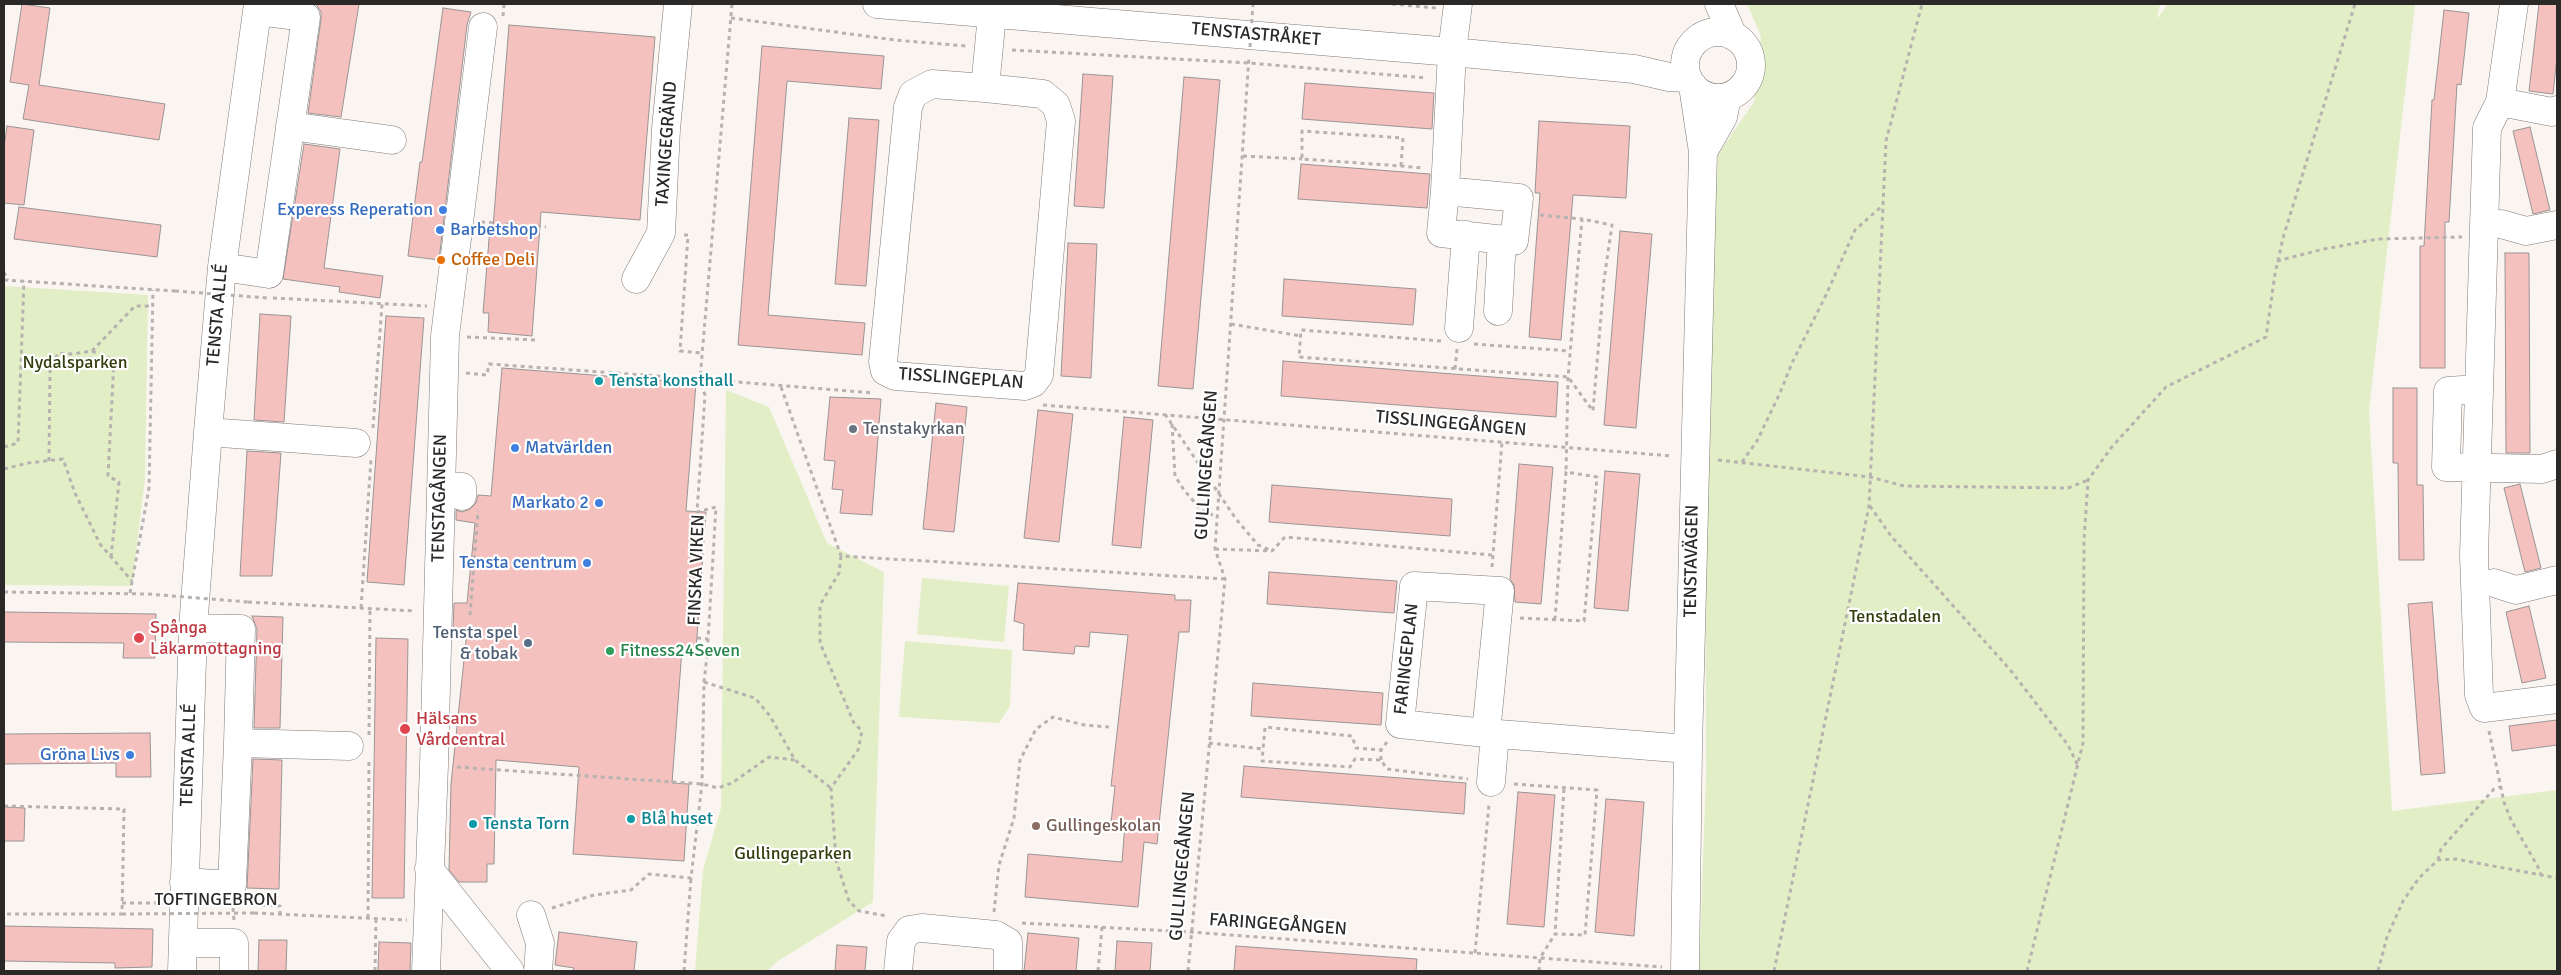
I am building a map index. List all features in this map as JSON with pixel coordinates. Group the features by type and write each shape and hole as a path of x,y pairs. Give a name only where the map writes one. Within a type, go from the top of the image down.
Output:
{"street":[{"name":"TAXINGEGRÄND","path":"636,279 661,233 657,128 678,4"},
{"name":"TENSTASTRÅKET","path":"877,4 994,9 1634,69 1690,82"},
{"path":"1708,4 1685,69 1690,82 1708,97 1727,97 1743,86 1750,67 1746,48 1733,36 1719,4"},
{"path":"2514,4 2500,102 2487,128 2492,231 2478,389 2478,468 2474,555 2479,695 2484,708 2557,699"},
{"path":"222,267 269,274 306,17 258,7"},
{"name":"TENSTA ALLÉ","path":"182,971 193,628 208,432 222,267 258,7"},
{"path":"1446,180 1519,198 1514,241 1441,233 1446,180 1452,52 1457,7"},
{"path":"984,88 994,9"},
{"name":"TENSTAGÅNGEN","path":"426,971 434,765 437,612 460,497 445,336 447,307 483,27"},
{"path":"1694,44 1716,32 1733,36"},
{"name":"TENSTASTRÅKET","path":"1634,69 1694,44"},
{"name":"TENSTAVÄGEN","path":"1674,969 1688,749 1703,152 1690,82"},
{"name":"TISSLINGEPLAN","path":"932,84 984,88 1043,94 1056,105 1061,121 1039,375 1033,383 1025,386 894,376 885,371 883,362 908,107 913,94 932,84"},
{"name":"TENSTAVÄGEN","path":"1703,152 1723,117 1727,97"},
{"path":"2500,102 2552,112 2557,110"},
{"path":"290,126 392,140"},
{"path":"2492,231 2526,231 2557,225"},
{"path":"1458,335 1466,235"},
{"path":"1498,312 1502,239"},
{"path":"208,432 356,443"},
{"path":"2478,468 2542,469 2557,464"},
{"path":"2494,583 2516,590 2557,580"},
{"name":"FARINGEPLAN","path":"1490,590 1414,586 1400,724 1688,749"},
{"path":"1490,590 1500,591 1491,733 1491,782"},
{"path":"184,892 232,884 238,743 241,629 193,628"},
{"path":"238,743 362,744"},
{"path":"429,869 510,971"},
{"path":"531,915 540,943 538,971"},
{"path":"898,971 901,940 909,930 922,928 990,935 1008,942 1008,971"},
{"path":"183,943 234,943 234,971"}],"path":[{"name":"GULLINGEGÅNGEN","path":"1188,971 1190,932 1225,579 1215,550 1253,4"},
{"path":"1392,4 1457,7"},
{"path":"1774,971 1869,506 1886,141 1922,4"},
{"path":"2026,971 2079,768 2083,743 2084,540 2088,480 2111,448 2166,387 2266,337 2277,261 2355,4"},
{"path":"731,18 895,40 967,46"},
{"path":"1010,49 1249,63 1433,79"},
{"path":"1302,159 1302,131 1312,131 1403,138 1401,166"},
{"path":"1242,156 1401,166 1446,180"},
{"path":"1742,462 1757,440 1780,393 1792,363 1855,230 1883,206"},
{"path":"1517,213 1582,218 1612,225 1604,280 1593,410 1568,377 1299,357 1301,330 1458,335 1570,351"},
{"path":"1555,620 1566,472 1568,377 1582,218"},
{"path":"458,220 546,227"},
{"path":"2277,261 2324,249 2378,240 2492,231"},
{"path":"661,233 688,235 680,351 702,354"},
{"path":"4,272 6,280 268,298 447,307"},
{"path":"4,447 18,443 24,281"},
{"path":"130,593 149,488 153,290"},
{"path":"92,351 135,306 153,306"},
{"path":"1231,324 1301,336"},
{"path":"1455,369 1458,335"},
{"path":"445,336 536,340"},
{"path":"49,461 50,371 58,353 72,354 92,351 114,360 108,476 119,482 111,557"},
{"name":"FINSKA VIKEN","path":"684,971 691,878 702,784 704,682 716,507 696,512 705,395 700,379"},
{"path":"781,387 841,556 839,574 820,605 820,643 854,722 862,731 858,750 832,788 836,860 850,901 859,911 897,916"},
{"path":"1165,413 1199,462 1219,496 1258,545 1272,551"},
{"name":"TISSLINGEGÅNGEN","path":"1224,419 1675,456"},
{"path":"1172,424 1175,476 1201,510 1217,518"},
{"path":"1490,590 1502,442"},
{"path":"4,469 28,463 63,459 75,493 100,544 133,582"},
{"path":"1712,459 1870,477 1904,486 2068,488 2088,480"},
{"path":"1497,616 1584,621 1597,477 1566,472"},
{"path":"460,497 470,615"},
{"path":"1869,506 1891,536 2012,672 2068,745 2079,768"},
{"path":"1215,550 1272,551 1285,537 1492,555"},
{"path":"841,556 1225,579"},
{"path":"4,592 130,593 248,602 437,612"},
{"path":"368,918 362,744 370,608"},
{"path":"697,638 708,639"},
{"path":"704,682 755,698 770,716 795,760 832,788"},
{"path":"2484,708 2500,787 2511,820 2538,867 2540,875"},
{"path":"990,935 999,865 1014,818 1020,760 1035,730 1053,717 1084,725 1109,727"},
{"path":"1400,724 1381,750 1381,760 1388,769 1491,782 1597,790 1585,935 1555,934"},
{"path":"1381,750 1356,748 1352,736 1264,727 1262,761 1350,767 1355,759 1381,760"},
{"path":"1209,743 1263,749"},
{"path":"434,765 702,784 718,788 732,783 769,757 795,760"},
{"path":"1475,953 1491,782"},
{"path":"2378,971 2386,937 2403,901 2419,878 2438,860 2442,849 2494,789 2500,787"},
{"path":"1539,971 1540,958 1555,934 1564,788"},
{"path":"4,806 124,809 122,914"},
{"path":"2438,860 2456,859 2557,878"},
{"path":"531,915 594,895 631,890 649,874 691,878"},
{"path":"122,903 184,892"},
{"path":"246,905 280,906 280,914"},
{"name":"TOFTINGEBRON","path":"4,914 254,913 427,922"},
{"path":"887,916 887,925"},
{"path":"375,971 376,918"},
{"name":"FARINGEGÅNGEN","path":"1021,923 1190,932 1674,969"},
{"path":"1098,971 1102,927"}],"green space":[{"name":"Tenstadalen","path":"1747,4 2160,4 2157,19 2168,4 2415,4 2369,410 2392,811 2557,790 2557,971 1699,971 1706,776 1705,447 1718,154 1754,102 1761,36"},
{"name":"Nydalsparken","path":"4,286 148,295 145,479 132,586 4,585"},
{"name":"Gullingeparken","path":"726,390 769,407 827,543 884,572 873,902 778,961 767,971 695,971 703,870 721,808"},
{"path":"922,578 1009,586 1004,642 917,634"},
{"path":"905,641 1012,650 1010,706 999,723 899,717"}],"building":[{"path":"22,4 50,8 39,85 165,104 159,140 23,119 29,85 10,82"},
{"path":"316,4 359,4 341,117 308,113 321,19 321,12"},
{"path":"2539,4 2557,4 2557,57 2553,94 2529,91"},
{"path":"443,8 471,12 467,25 439,260 408,256"},
{"path":"2444,10 2469,13 2461,85 2457,84 2449,222 2445,222 2445,368 2420,368 2420,246 2424,246 2432,100 2434,100"},
{"path":"509,25 655,37 640,220 541,212 532,336 488,332 489,313 483,313 490,227 493,227"},
{"path":"762,46 884,56 881,89 787,81 768,315 865,323 862,355 738,345"},
{"path":"1083,74 1113,76 1104,208 1074,206"},
{"path":"1184,77 1220,80 1193,389 1158,386"},
{"path":"1305,83 1434,93 1432,129 1302,119"},
{"path":"849,118 879,120 866,286 835,284"},
{"path":"1539,121 1630,126 1626,198 1573,195 1561,340 1529,337 1540,193 1535,193"},
{"path":"7,126 34,130 24,205 4,203 4,147"},
{"path":"2530,127 2550,210 2533,214 2513,131"},
{"path":"304,144 340,149 324,268 383,276 380,298 339,292 340,287 283,279"},
{"path":"1301,164 1430,174 1427,208 1298,199"},
{"path":"19,207 161,225 157,257 14,239"},
{"path":"1620,231 1652,234 1636,428 1604,425"},
{"path":"1068,243 1097,244 1091,378 1061,376"},
{"path":"2505,253 2529,253 2530,453 2506,453"},
{"path":"1284,279 1416,289 1413,325 1282,316"},
{"path":"260,314 291,316 284,422 254,420"},
{"path":"386,316 424,318 404,585 367,582"},
{"path":"1283,361 1558,382 1556,417 1281,396"},
{"name":"Tensta centrum","path":"502,368 696,383 686,511 706,512 696,650 682,649 672,783 689,784 684,861 573,854 579,767 496,760 494,864 487,864 487,882 459,882 449,870 451,784 467,631 453,630 454,603 467,603 475,523 456,520 456,510 462,512 470,509 476,503 478,495 491,496"},
{"path":"2393,388 2417,388 2417,485 2423,485 2424,560 2399,560 2398,463 2393,463"},
{"name":"Tenstakyrkan","path":"830,397 881,399 872,515 840,513 843,490 832,489 835,461 824,460"},
{"path":"936,403 967,407 954,532 923,529"},
{"path":"1038,410 1073,414 1059,542 1024,538"},
{"path":"1124,417 1153,420 1141,548 1112,545"},
{"path":"247,451 281,453 272,576 240,576"},
{"path":"1519,464 1553,467 1541,604 1515,602 1514,585 1510,579"},
{"path":"1605,471 1640,474 1628,611 1594,608"},
{"path":"2520,484 2541,568 2525,572 2504,488"},
{"path":"1272,485 1452,499 1450,536 1269,522"},
{"path":"1269,572 1397,581 1394,613 1267,604"},
{"path":"1018,583 1175,595 1175,600 1191,600 1189,632 1179,632 1157,844 1144,842 1138,907 1025,897 1028,854 1122,862 1125,824 1111,823 1115,786 1111,786 1128,635 1090,632 1089,647 1075,646 1074,654 1023,650 1024,624 1014,621"},
{"path":"2432,602 2445,773 2421,775 2408,604"},
{"path":"2529,606 2546,678 2522,683 2506,612"},
{"path":"4,612 156,614 155,658 123,658 124,643 4,642"},
{"path":"252,616 283,617 280,728 254,728 257,629"},
{"path":"376,638 408,639 404,898 372,898"},
{"path":"1253,683 1383,693 1381,725 1251,716"},
{"path":"2557,720 2557,745 2512,751 2509,726"},
{"path":"150,733 151,777 116,777 116,763 4,764 4,734"},
{"path":"253,759 282,760 279,889 247,888"},
{"path":"1244,766 1466,783 1464,814 1241,797"},
{"path":"1518,792 1555,795 1544,927 1507,924"},
{"path":"1606,799 1644,802 1634,936 1595,932"},
{"path":"4,807 25,808 24,841 4,841"},
{"path":"4,926 153,929 152,967 115,968 115,963 4,961"},
{"path":"559,932 637,942 634,971 573,971 574,968 555,965"},
{"path":"1028,933 1079,938 1076,971 1024,971"},
{"path":"259,940 287,940 286,971 258,971"},
{"path":"1117,941 1152,943 1150,971 1115,971"},
{"path":"379,942 411,943 410,971 378,971"},
{"path":"837,945 867,947 865,971 835,971"},
{"path":"1236,946 1417,959 1416,971 1234,971"}],"place":[{"name":"Experess Reperation","path":"443,210"},
{"name":"Barbetshop","path":"440,230"},
{"name":"Coffee Deli","path":"441,260"},
{"name":"Tensta konsthall","path":"599,381"},
{"name":"Tenstakyrkan","path":"853,429"},
{"name":"Matvärlden","path":"515,448"},
{"name":"Markato 2","path":"599,503"},
{"name":"Tensta centrum","path":"587,563"},
{"name":"Spånga Läkarmottagning","path":"139,638"},
{"name":"Tensta spel & tobak","path":"528,643"},
{"name":"Fitness24Seven","path":"610,651"},
{"name":"Hälsans Vårdcentral","path":"405,729"},
{"name":"Gröna Livs","path":"130,755"},
{"name":"Blå huset","path":"631,819"},
{"name":"Tensta Torn","path":"473,824"},
{"name":"Gullingeskolan","path":"1036,826"}]}
